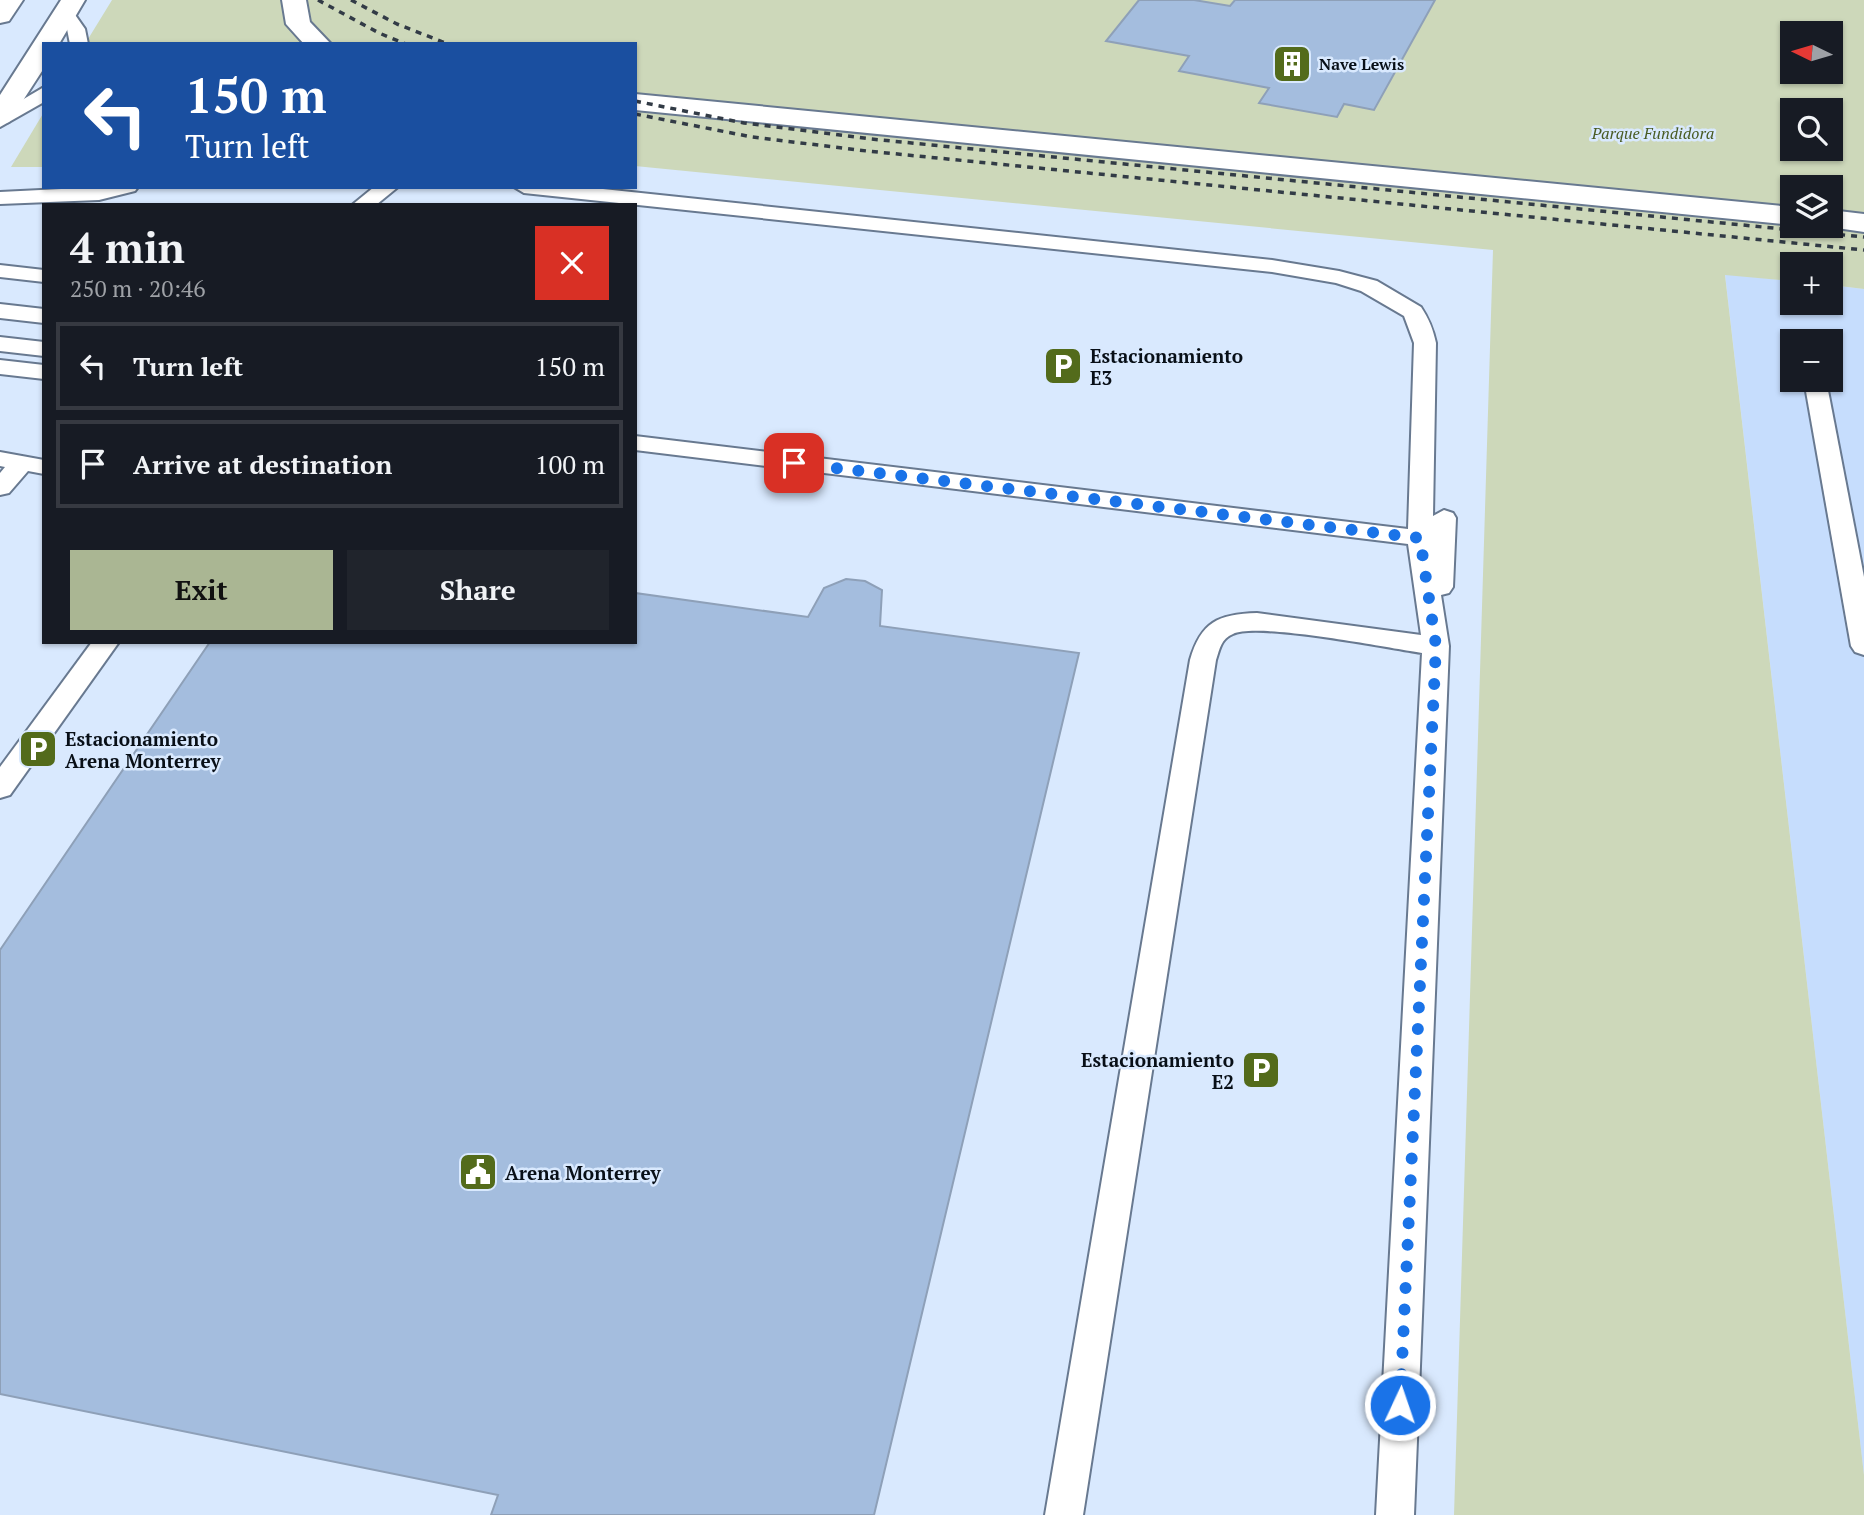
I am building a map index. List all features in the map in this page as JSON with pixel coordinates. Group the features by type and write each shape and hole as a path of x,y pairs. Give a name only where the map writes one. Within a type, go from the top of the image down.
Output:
{"street":[{"path":"0,16 10,0"},
{"path":"294,0 298,24 317,42"},
{"path":"47,42 69,7"},
{"path":"0,118 42,50"},
{"path":"637,103 1780,215"},
{"path":"1843,221 1864,223"}],"lane":[{"path":"69,7 79,42"},
{"path":"0,118 42,94"},
{"path":"0,198 99,194 120,189"},
{"path":"365,203 385,189"},
{"path":"543,189 1272,266 1339,277 1369,286 1413,312 1425,343 1420,538 1436,646"},
{"path":"0,271 42,276"},
{"path":"0,293 42,297"},
{"path":"0,311 42,316"},
{"path":"0,344 42,349"},
{"path":"0,367 42,372"},
{"path":"1817,392 1864,646"},
{"path":"637,443 1420,538"},
{"path":"0,488 22,463"},
{"path":"1395,1515 1444,518"},
{"path":"1064,1515 1203,660 1210,638 1243,621 1264,621 1436,646"},
{"path":"0,788 105,644"}],"shaded area":[{"path":"1725,274 1780,280 1780,315 1843,315 1843,286 1864,289 1864,1475"}],"green space":[{"name":"Parque Fundidora","path":"112,0 1864,0 1864,289 1843,286 1843,252 1780,252 1780,280 1725,275 1864,1475 1864,1515 1454,1515 1493,250 637,166 637,42 86,42"},
{"path":"42,115 42,167 11,167"}],"building":[{"name":"Nave Lewis","path":"1139,0 1194,0 1230,6 1235,0 1435,0 1374,110 1344,104 1337,117 1259,103 1269,88 1179,71 1189,56 1106,41"},
{"name":"Arena Monterrey","path":"846,579 865,581 882,590 880,626 1079,653 874,1515 491,1515 498,1495 0,1394 0,950 209,644 637,644 637,593 808,617 824,588"}],"railway":[{"path":"318,0 401,42"},
{"path":"351,0 397,24 443,42"},
{"path":"637,101 744,123 871,139 1864,237"},
{"path":"637,114 752,137 867,151 1864,250"}],"place":[{"name":"Nave Lewis","path":"1292,64"},
{"name":"Estacionamiento E3","path":"1063,366"},
{"name":"Estacionamiento Arena Monterrey","path":"38,749"},
{"name":"Estacionamiento E2","path":"1261,1070"},
{"name":"Arena Monterrey","path":"478,1172"}],"route":[{"path":"794,463 1420,538 1436,646 1400,1405"}]}
